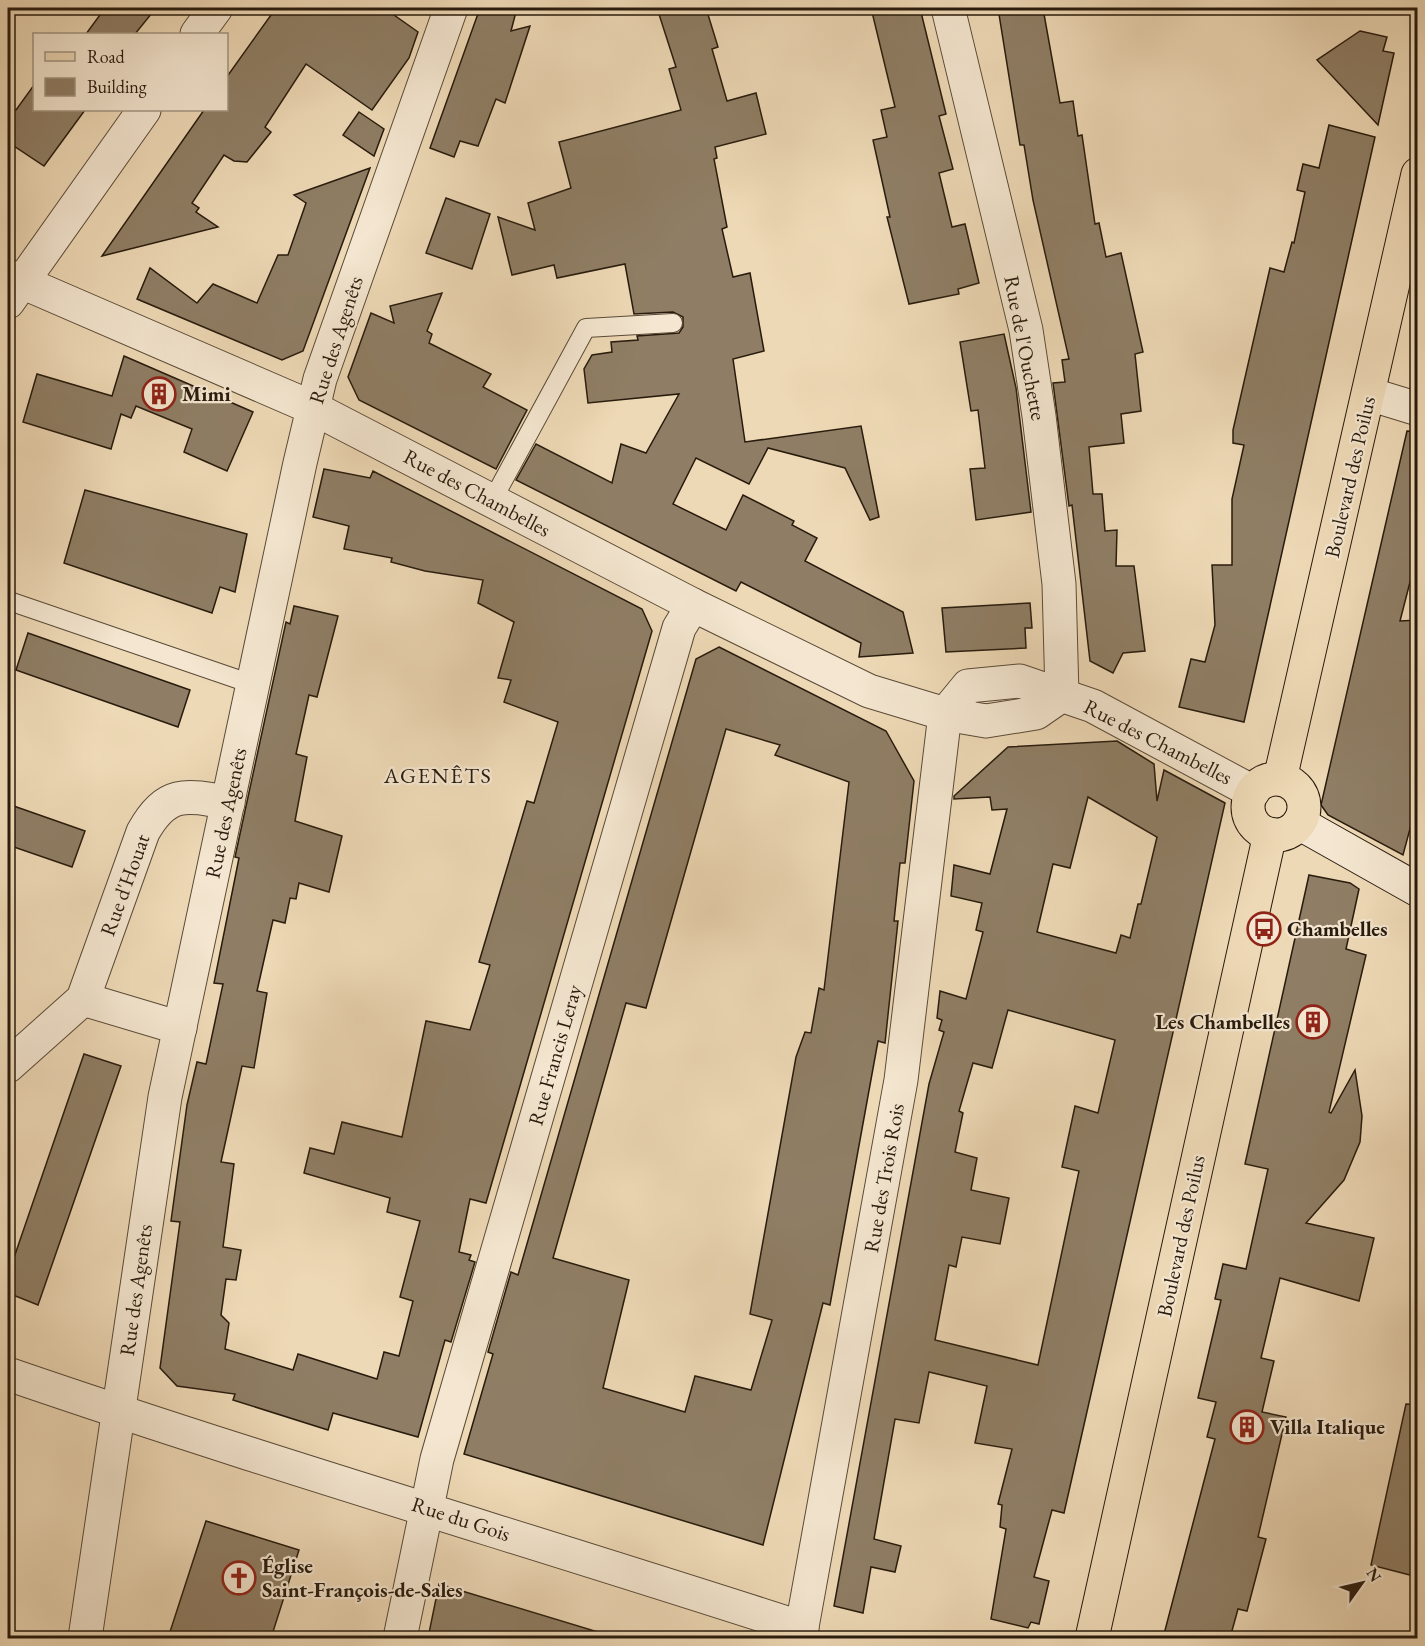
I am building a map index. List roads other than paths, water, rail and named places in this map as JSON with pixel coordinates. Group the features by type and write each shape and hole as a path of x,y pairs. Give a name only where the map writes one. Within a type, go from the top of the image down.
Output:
{"main road":[{"name":"Boulevard des Poilus","path":"1266,786 1369,394 1418,174"},
{"path":"1266,786 1294,786 1300,792 1304,808 1284,829 1262,831 1251,817 1249,809 1266,786"},
{"name":"Boulevard des Poilus","path":"1092,1638 1284,829"}],"street":[{"path":"198,33 216,8"},
{"name":"Rue des Agenêts","path":"85,1638 110,1456 119,1412 165,1096 313,408 320,379 451,8"},
{"name":"Rue de l'Ouchette","path":"948,8 1026,330 1040,416 1059,584 1062,695"},
{"path":"13,287 143,111"},
{"name":"Rue des Chambelles","path":"13,287 313,408 693,605 869,691 945,714 968,686 1020,681 1094,706 1266,786"},
{"path":"1369,394 1418,409"},
{"name":"Rue Francis Leray","path":"400,1638 437,1459 679,628 693,605"},
{"name":"Rue des Trois Rois","path":"801,1633 902,1080 945,714"},
{"name":"Rue d'Houat","path":"8,1066 83,999 143,832 153,813 168,801 182,796 228,803"},
{"path":"1284,829 1418,890"},
{"path":"83,999 180,1028"},
{"name":"Rue du Gois","path":"8,1374 119,1412 426,1508 801,1633"}],"lane":[{"path":"492,501 586,328 673,323"},
{"path":"12,602 240,680 254,681"}],"place":[{"name":"Mimi","path":"159,394"},
{"name":"Chambelles","path":"1264,929"},
{"name":"Les Chambelles","path":"1313,1022"},
{"name":"Villa Italique","path":"1247,1427"},
{"name":"Église Saint-François-de-Sales","path":"239,1578"}],"district":[{"name":"AGENÊTS","path":"438,775"}]}
